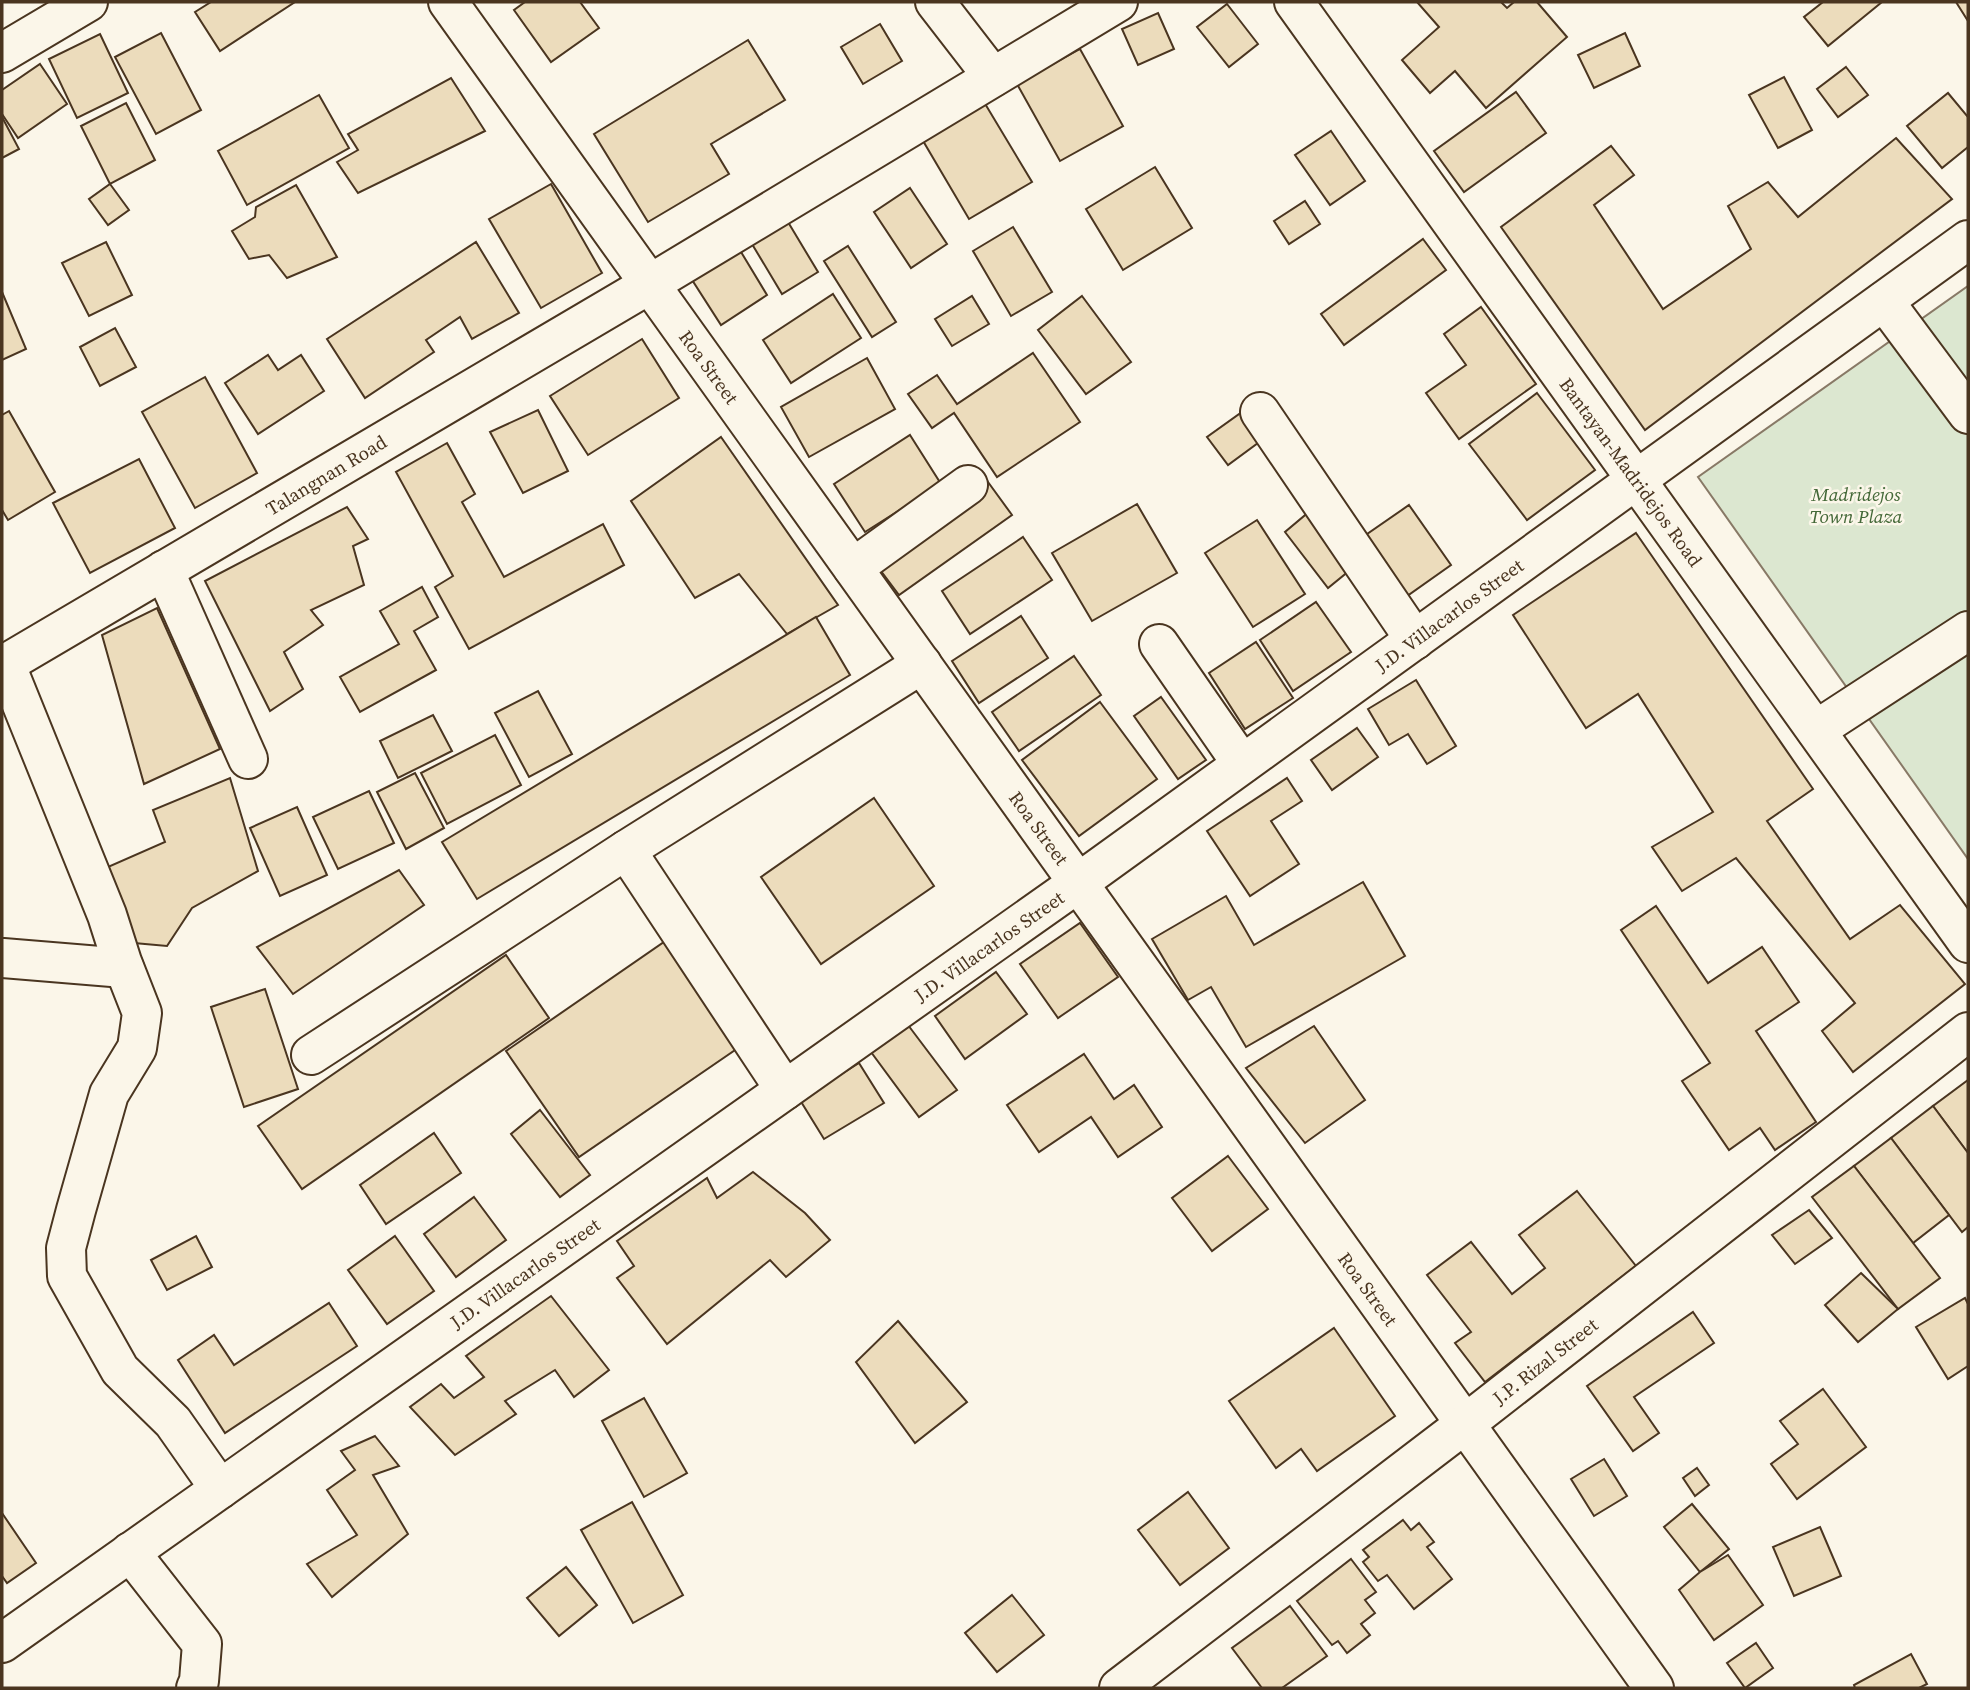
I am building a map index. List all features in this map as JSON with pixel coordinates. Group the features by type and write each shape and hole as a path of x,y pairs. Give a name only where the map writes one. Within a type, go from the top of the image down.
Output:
{"street":[{"path":"2,53 88,2"},
{"name":"Roa Street","path":"448,2 1654,1688"},
{"path":"935,2 993,77"},
{"name":"Bantayan-Madridejos Road","path":"1294,2 1968,943"},
{"name":"Talangnan Road","path":"4,665 650,284 993,77 1103,5"},
{"name":"J.D. Villacarlos Street","path":"2,1643 1078,883 1968,240"},
{"path":"1884,301 1968,414"},
{"path":"1260,412 1415,640"},
{"path":"853,568 968,485"},
{"path":"164,570 248,759"},
{"path":"1816,730 1968,631"},
{"path":"1159,644 1242,764"},
{"path":"311,1055 626,850 922,664"},
{"path":"4,665 107,915 142,1013 137,1048 109,1094 66,1248 67,1276 120,1370 173,1422 220,1489"},
{"path":"626,850 785,1090"},
{"path":"4,958 124,968"},
{"name":"J.P. Rizal Street","path":"1119,1688 1465,1424 1968,1032"},
{"path":"130,1552 202,1644 196,1688"}],"green space":[{"name":"Madridejos Town Plaza","path":"1968,286 1968,859 1698,477"}],"building":[{"path":"211,2 295,2 220,51 195,12"},
{"path":"525,2 580,2 599,28 551,62 514,10"},
{"path":"1417,2 1501,2 1507,8 1514,2 1537,2 1567,37 1486,108 1455,71 1430,93 1402,60 1439,27"},
{"path":"1823,2 1882,2 1828,46 1804,17"},
{"path":"1956,2 1968,2 1968,21"},
{"path":"1227,4 1258,44 1229,67 1197,27"},
{"path":"1158,13 1174,49 1138,65 1122,29"},
{"path":"880,24 902,61 863,84 841,47"},
{"path":"161,33 201,110 156,134 115,57"},
{"path":"1625,33 1640,66 1594,88 1578,55"},
{"path":"100,34 128,93 77,118 49,59"},
{"path":"748,40 785,100 711,144 729,174 648,222 594,134"},
{"path":"1080,49 1123,126 1060,161 1017,84"},
{"path":"40,64 67,104 18,138 2,114 2,90"},
{"path":"1846,67 1868,95 1838,117 1817,89"},
{"path":"1784,77 1812,130 1778,148 1749,95"},
{"path":"451,78 485,131 358,193 337,162 358,150 348,134"},
{"path":"1516,92 1546,133 1464,192 1434,151"},
{"path":"1948,93 1968,117 1968,147 1942,168 1907,126"},
{"path":"319,95 349,148 247,205 218,151"},
{"path":"981,97 1032,182 969,219 919,134"},
{"path":"126,103 155,160 110,184 81,126"},
{"path":"2,117 19,149 2,158"},
{"path":"1331,131 1365,181 1330,205 1295,155"},
{"path":"1896,138 1952,199 1645,430 1501,227 1611,146 1634,175 1594,205 1663,309 1751,249 1728,206 1768,182 1798,217"},
{"path":"1155,167 1192,228 1123,270 1086,209"},
{"path":"110,184 129,210 108,225 89,199"},
{"path":"551,184 602,273 541,308 489,219"},
{"path":"296,185 337,257 287,278 269,255 249,259 232,231 255,217 256,207"},
{"path":"910,188 947,244 911,268 874,212"},
{"path":"1305,201 1320,224 1289,244 1274,221"},
{"path":"782,212 818,272 782,294 746,234"},
{"path":"1013,227 1052,292 1011,316 973,251"},
{"path":"1423,239 1446,270 1344,345 1321,314"},
{"path":"106,242 132,295 89,316 62,263"},
{"path":"476,242 519,313 472,339 460,317 426,340 434,352 365,398 327,339"},
{"path":"735,242 767,295 721,325 687,272"},
{"path":"848,246 896,322 872,337 824,261"},
{"path":"2,292 26,349 2,360"},
{"path":"833,294 861,338 791,383 763,340"},
{"path":"972,296 989,324 952,346 935,319"},
{"path":"1082,296 1131,362 1086,394 1038,330"},
{"path":"1481,307 1536,384 1459,439 1426,393 1466,365 1444,334"},
{"path":"115,328 136,367 100,386 80,347"},
{"path":"642,339 679,398 588,455 550,396"},
{"path":"1033,353 1080,422 997,477 954,413 932,428 908,394 937,375 957,404"},
{"path":"268,355 278,370 301,355 324,391 258,434 225,383"},
{"path":"867,358 895,409 809,457 781,407"},
{"path":"205,377 257,473 195,508 142,412"},
{"path":"1537,393 1595,470 1527,520 1469,444"},
{"path":"538,410 568,471 523,493 490,432"},
{"path":"9,411 55,492 8,520 2,510 2,415"},
{"path":"1242,412 1262,440 1228,465 1207,437"},
{"path":"910,435 941,484 865,532 834,484"},
{"path":"721,437 838,605 787,634 739,574 695,598 631,501"},
{"path":"447,443 475,494 462,502 504,577 603,524 624,565 469,649 435,587 453,576 396,472"},
{"path":"139,459 175,528 90,573 53,503"},
{"path":"988,482 1012,515 899,595 875,563"},
{"path":"1137,504 1177,573 1092,621 1052,553"},
{"path":"1409,505 1451,565 1400,601 1357,541"},
{"path":"347,507 368,539 353,546 364,585 311,610 323,625 284,652 303,689 270,711 205,581"},
{"path":"1310,511 1355,566 1328,588 1285,532"},
{"path":"1257,520 1305,594 1253,627 1205,553"},
{"path":"1636,533 1813,789 1767,821 1850,939 1900,905 1965,984 1853,1072 1822,1031 1855,1003 1736,858 1682,891 1652,847 1713,812 1638,694 1586,728 1513,615"},
{"path":"1023,537 1052,580 970,634 942,591"},
{"path":"422,587 438,617 414,631 436,670 360,712 340,677 399,644 380,611"},
{"path":"1316,602 1351,652 1293,691 1260,640"},
{"path":"157,608 220,749 144,784 102,635"},
{"path":"1021,616 1048,658 979,703 952,661"},
{"path":"816,617 850,675 477,899 442,842"},
{"path":"1256,642 1293,698 1245,729 1209,673"},
{"path":"1074,656 1101,695 1019,751 992,712"},
{"path":"1416,680 1456,746 1427,764 1408,734 1389,745 1368,709"},
{"path":"538,691 572,754 529,777 495,713"},
{"path":"1161,697 1206,760 1178,779 1134,716"},
{"path":"1100,702 1157,779 1079,836 1022,760"},
{"path":"433,715 452,751 398,778 380,741"},
{"path":"1357,728 1378,757 1332,790 1311,760"},
{"path":"495,735 521,785 447,824 421,773"},
{"path":"415,773 444,828 406,849 377,792"},
{"path":"230,778 258,871 192,908 167,946 123,942 101,870 165,842 153,810"},
{"path":"1287,778 1302,801 1271,821 1299,864 1250,896 1207,831"},
{"path":"369,791 394,843 338,869 313,817"},
{"path":"874,798 934,886 821,964 761,877"},
{"path":"297,807 327,875 280,896 250,828"},
{"path":"399,870 424,905 293,994 257,947"},
{"path":"1363,882 1405,956 1246,1047 1211,987 1188,1000 1152,939 1226,896 1254,945"},
{"path":"1656,906 1708,983 1762,947 1799,1002 1756,1031 1816,1122 1775,1150 1760,1128 1729,1150 1682,1081 1710,1063 1621,930"},
{"path":"1080,923 1118,977 1058,1018 1020,964"},
{"path":"664,942 738,1048 579,1157 506,1051"},
{"path":"506,955 549,1018 302,1189 258,1126"},
{"path":"996,972 1027,1014 965,1059 935,1016"},
{"path":"265,989 298,1089 244,1107 211,1007"},
{"path":"908,1025 957,1090 919,1117 871,1052"},
{"path":"1314,1026 1365,1100 1305,1143 1246,1068"},
{"path":"1084,1054 1114,1099 1134,1085 1162,1127 1118,1157 1091,1117 1039,1152 1007,1105"},
{"path":"859,1063 884,1103 824,1139 800,1100"},
{"path":"1968,1080 1968,1153 1933,1106"},
{"path":"1933,1106 1968,1153 1968,1227 1962,1232 1891,1138"},
{"path":"540,1110 590,1175 560,1197 511,1134"},
{"path":"434,1133 461,1173 386,1224 360,1185"},
{"path":"1891,1138 1949,1215 1913,1243 1854,1166"},
{"path":"1228,1156 1268,1209 1212,1251 1172,1198"},
{"path":"1854,1166 1940,1278 1898,1309 1812,1197"},
{"path":"753,1172 805,1213 830,1240 786,1277 770,1260 667,1344 617,1278 634,1266 617,1241 707,1178 717,1198"},
{"path":"1577,1191 1636,1266 1485,1382 1455,1343 1471,1332 1427,1275 1471,1242 1512,1294 1545,1268 1519,1235"},
{"path":"474,1197 506,1240 456,1277 424,1234"},
{"path":"1809,1210 1832,1238 1795,1264 1772,1235"},
{"path":"196,1236 212,1267 167,1290 151,1260"},
{"path":"395,1236 434,1291 387,1324 348,1270"},
{"path":"1861,1273 1898,1309 1858,1342 1825,1305"},
{"path":"551,1296 609,1370 574,1397 555,1370 505,1401 516,1414 455,1455 410,1407 441,1384 454,1398 484,1377 466,1356"},
{"path":"1965,1298 1968,1304 1968,1366 1948,1379 1916,1327"},
{"path":"329,1303 357,1346 225,1433 178,1360 214,1335 234,1365"},
{"path":"1693,1312 1714,1343 1634,1397 1659,1433 1633,1451 1587,1386"},
{"path":"898,1321 967,1402 915,1443 856,1362"},
{"path":"1334,1328 1395,1416 1317,1471 1301,1449 1276,1468 1229,1401"},
{"path":"1823,1389 1866,1447 1797,1499 1771,1464 1798,1444 1780,1421"},
{"path":"644,1398 687,1473 644,1497 602,1421"},
{"path":"375,1436 399,1466 373,1475 408,1534 332,1597 307,1564 357,1535 327,1490 355,1470 341,1451"},
{"path":"1604,1459 1627,1496 1594,1516 1571,1479"},
{"path":"1697,1468 1709,1485 1695,1496 1683,1478"},
{"path":"1188,1492 1229,1548 1180,1585 1138,1530"},
{"path":"632,1502 683,1595 633,1623 581,1530"},
{"path":"1692,1504 1729,1549 1700,1572 1664,1527"},
{"path":"2,1513 36,1563 7,1583 2,1576"},
{"path":"1403,1520 1411,1530 1419,1523 1434,1542 1427,1547 1452,1579 1414,1609 1387,1575 1378,1581 1363,1562 1369,1557 1363,1550"},
{"path":"1820,1527 1841,1576 1794,1596 1773,1547"},
{"path":"1728,1555 1763,1605 1714,1640 1679,1590 1700,1572"},
{"path":"1351,1559 1376,1592 1365,1600 1375,1613 1361,1624 1370,1635 1347,1653 1338,1641 1332,1645 1297,1601"},
{"path":"566,1567 597,1605 559,1636 527,1598"},
{"path":"1012,1595 1044,1635 997,1672 965,1633"},
{"path":"1290,1606 1327,1656 1282,1688 1262,1688 1232,1648"},
{"path":"1756,1643 1773,1668 1745,1688 1727,1663"},
{"path":"1911,1654 1927,1684 1919,1688 1855,1688 1854,1685"}]}
